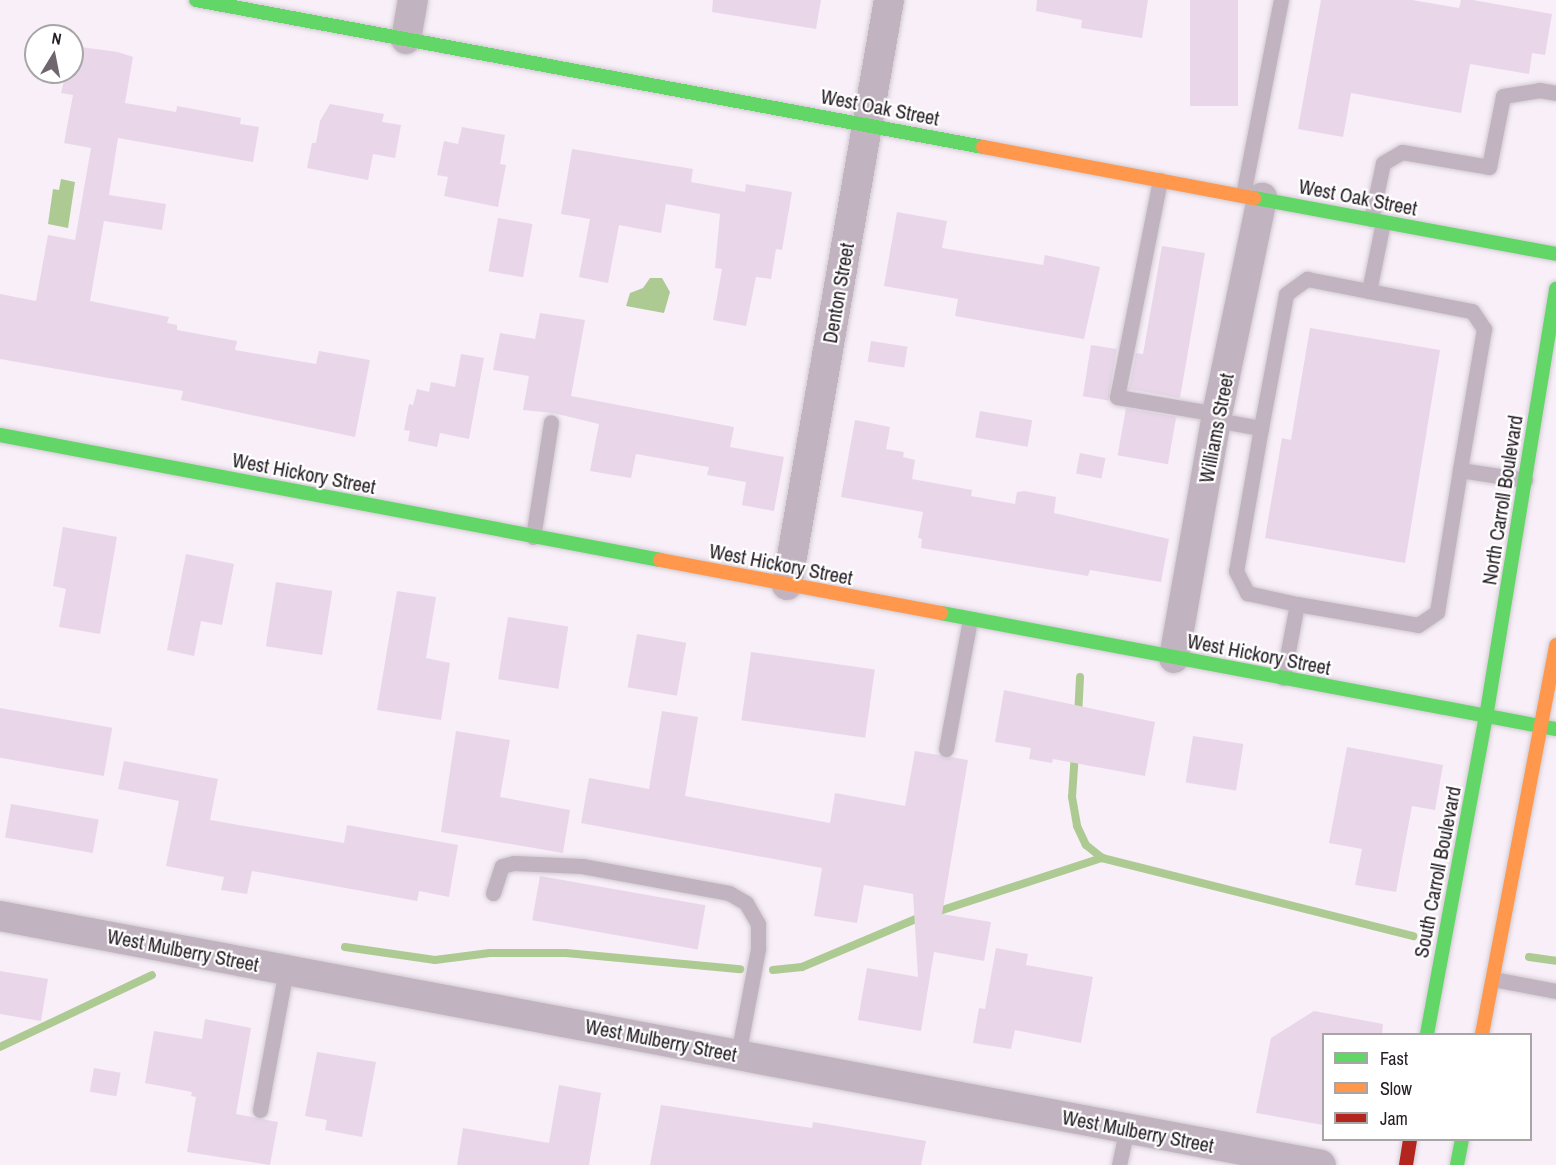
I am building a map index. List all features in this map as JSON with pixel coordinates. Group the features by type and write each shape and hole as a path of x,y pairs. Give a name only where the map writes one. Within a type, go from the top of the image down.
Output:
{"main road":[{"name":"West Oak Street","path":"196,0 1556,254"},
{"name":"North Carroll Boulevard","path":"1486,717 1556,289"},
{"name":"West Hickory Street","path":"0,435 1556,729"},
{"path":"1482,1033 1556,645"},
{"name":"South Carroll Boulevard","path":"1427,1033 1486,717"},
{"path":"1406,1165 1410,1141"},
{"path":"1457,1165 1462,1141"}],"street":[{"path":"406,39 413,0"},
{"name":"Denton Street","path":"787,585 889,0"},
{"name":"Williams Street","path":"1174,658 1253,197"},
{"name":"West Mulberry Street","path":"0,916 1321,1165"}],"lane":[{"path":"1253,197 1281,0"},
{"path":"1369,291 1383,163 1402,152 1489,167 1503,96 1539,90 1556,93"},
{"path":"1160,180 1117,397 1262,428"},
{"path":"1307,279 1369,291 1472,311 1484,329 1437,612 1418,625 1247,593 1236,572 1286,294 1307,279"},
{"path":"533,537 551,422"},
{"path":"1460,470 1525,480"},
{"path":"1283,678 1297,604"},
{"path":"946,749 970,619"},
{"path":"494,893 502,866 514,863 582,866 729,893 746,903 758,924 758,949 738,1055"},
{"path":"260,1110 286,970"},
{"path":"1493,979 1556,991"},
{"path":"1119,1165 1127,1128"}],"shaded area":[{"path":"61,179 75,182 68,228 48,224 53,189 59,190"},
{"path":"650,278 662,278 670,292 664,313 626,306 630,293 643,288"}],"building":[{"path":"713,0 821,0 816,29 712,12"},
{"path":"1037,0 1148,0 1142,38 1081,28 1082,20 1036,11"},
{"path":"1190,0 1238,0 1238,106 1190,106"},
{"path":"1321,0 1412,0 1459,8 1461,0 1473,0 1552,14 1545,55 1532,53 1529,74 1470,64 1461,113 1351,93 1343,137 1298,129"},
{"path":"84,47 118,52 133,57 125,103 176,112 177,106 241,118 240,124 259,127 253,162 118,138 109,195 166,204 162,230 104,221 90,301 169,317 167,323 177,325 177,330 237,341 235,350 316,364 319,351 370,360 355,437 181,400 183,391 0,359 0,294 36,301 48,235 75,240 91,148 64,143 73,95 61,93 63,84 84,84"},
{"path":"330,104 384,114 382,122 401,125 395,158 373,154 368,180 307,168 312,143 316,143 320,121"},
{"path":"462,127 505,135 500,164 506,165 498,207 444,196 448,177 437,175 444,141 458,144"},
{"path":"572,149 693,169 691,182 745,192 746,184 792,192 782,250 776,249 771,279 756,277 746,326 713,320 722,269 715,268 720,214 666,204 661,233 619,225 608,283 579,277 590,219 561,214"},
{"path":"897,212 947,221 942,248 1043,265 1045,255 1100,267 1084,339 955,316 958,299 884,286"},
{"path":"498,218 532,224 523,277 489,271"},
{"path":"1162,246 1205,253 1180,398 1129,389 1136,353 1143,354"},
{"path":"540,313 585,320 571,396 734,427 730,447 784,457 774,511 742,505 746,482 707,475 709,467 636,454 631,478 590,471 599,424 553,413 523,410 529,376 493,370 500,333 535,339"},
{"path":"1310,328 1440,350 1405,563 1265,538 1282,438 1291,440"},
{"path":"871,341 908,347 904,368 868,362"},
{"path":"1091,345 1117,349 1109,400 1083,396"},
{"path":"461,354 484,358 469,439 440,433 437,447 408,441 410,431 404,430 409,404 413,405 417,389 429,392 431,382 455,387"},
{"path":"1126,408 1176,417 1168,464 1118,455"},
{"path":"980,411 1032,420 1028,447 975,438"},
{"path":"855,420 890,427 886,449 904,452 903,457 915,460 912,479 972,490 971,496 1015,504 1017,492 1024,491 1056,497 1054,513 1169,539 1161,582 1090,570 1088,576 921,548 922,539 918,538 923,512 841,497"},
{"path":"1080,453 1106,458 1102,479 1076,474"},
{"path":"63,527 117,537 100,634 59,627 66,589 53,586"},
{"path":"186,554 234,564 222,625 201,621 194,656 167,650"},
{"path":"276,582 332,591 322,655 266,646"},
{"path":"397,591 436,597 426,658 450,663 441,720 377,710"},
{"path":"508,617 568,627 558,689 498,679"},
{"path":"637,634 686,643 677,696 628,687"},
{"path":"751,652 875,669 865,738 741,720"},
{"path":"1004,690 1155,722 1145,776 1053,759 1052,763 1029,759 1031,748 995,742"},
{"path":"0,708 112,728 104,776 0,758"},
{"path":"662,711 698,717 685,796 830,823 835,793 905,806 915,751 968,760 942,914 991,922 984,961 934,952 921,1031 858,1020 867,968 918,977 913,894 864,885 857,923 814,916 822,868 581,823 589,778 649,789"},
{"path":"456,731 510,740 500,797 570,810 563,853 441,832"},
{"path":"1193,736 1243,744 1236,790 1186,782"},
{"path":"1347,747 1443,765 1435,810 1412,806 1396,892 1355,885 1362,849 1329,843"},
{"path":"124,761 218,779 210,820 344,843 347,825 458,845 449,897 419,891 417,901 252,871 247,894 221,890 224,877 166,866 179,801 118,789"},
{"path":"11,804 99,819 93,853 5,837"},
{"path":"540,876 705,905 698,949 532,920"},
{"path":"996,948 1028,954 1026,965 1093,977 1081,1043 1015,1030 1011,1049 973,1043 979,1008 985,1009"},
{"path":"0,971 48,979 41,1021 0,1014"},
{"path":"1314,1011 1383,1024 1382,1033 1322,1033 1322,1125 1256,1113 1271,1038"},
{"path":"205,1019 251,1028 236,1114 278,1122 270,1165 187,1152 196,1097 191,1096 192,1092 145,1083 154,1031 202,1039"},
{"path":"317,1052 376,1062 362,1137 325,1130 327,1120 305,1116"},
{"path":"94,1068 121,1073 116,1096 90,1092"},
{"path":"559,1085 601,1093 589,1165 457,1165 463,1128 549,1143"},
{"path":"661,1105 812,1128 813,1122 926,1141 921,1165 650,1165"}],"waterway":[{"path":"1078,716 1080,677"},
{"path":"1075,752 1072,797 1077,826 1086,845 1102,858 1413,936"},
{"path":"773,970 802,967 918,918 1102,858"},
{"path":"345,947 435,960 490,953 566,953 740,969"},
{"path":"1529,957 1556,961"},
{"path":"0,1047 152,975"}],"traffic: fast":[{"path":"196,0 983,147"},
{"path":"1254,198 1556,254"},
{"path":"1427,1033 1486,717 1556,289"},
{"path":"0,435 660,560"},
{"path":"941,613 1556,729"},
{"path":"1457,1165 1462,1141"}],"traffic: slow":[{"path":"983,147 1254,198"},
{"path":"660,560 941,613"},
{"path":"1482,1033 1556,645"}],"traffic: jam":[{"path":"1406,1165 1410,1141"}]}
